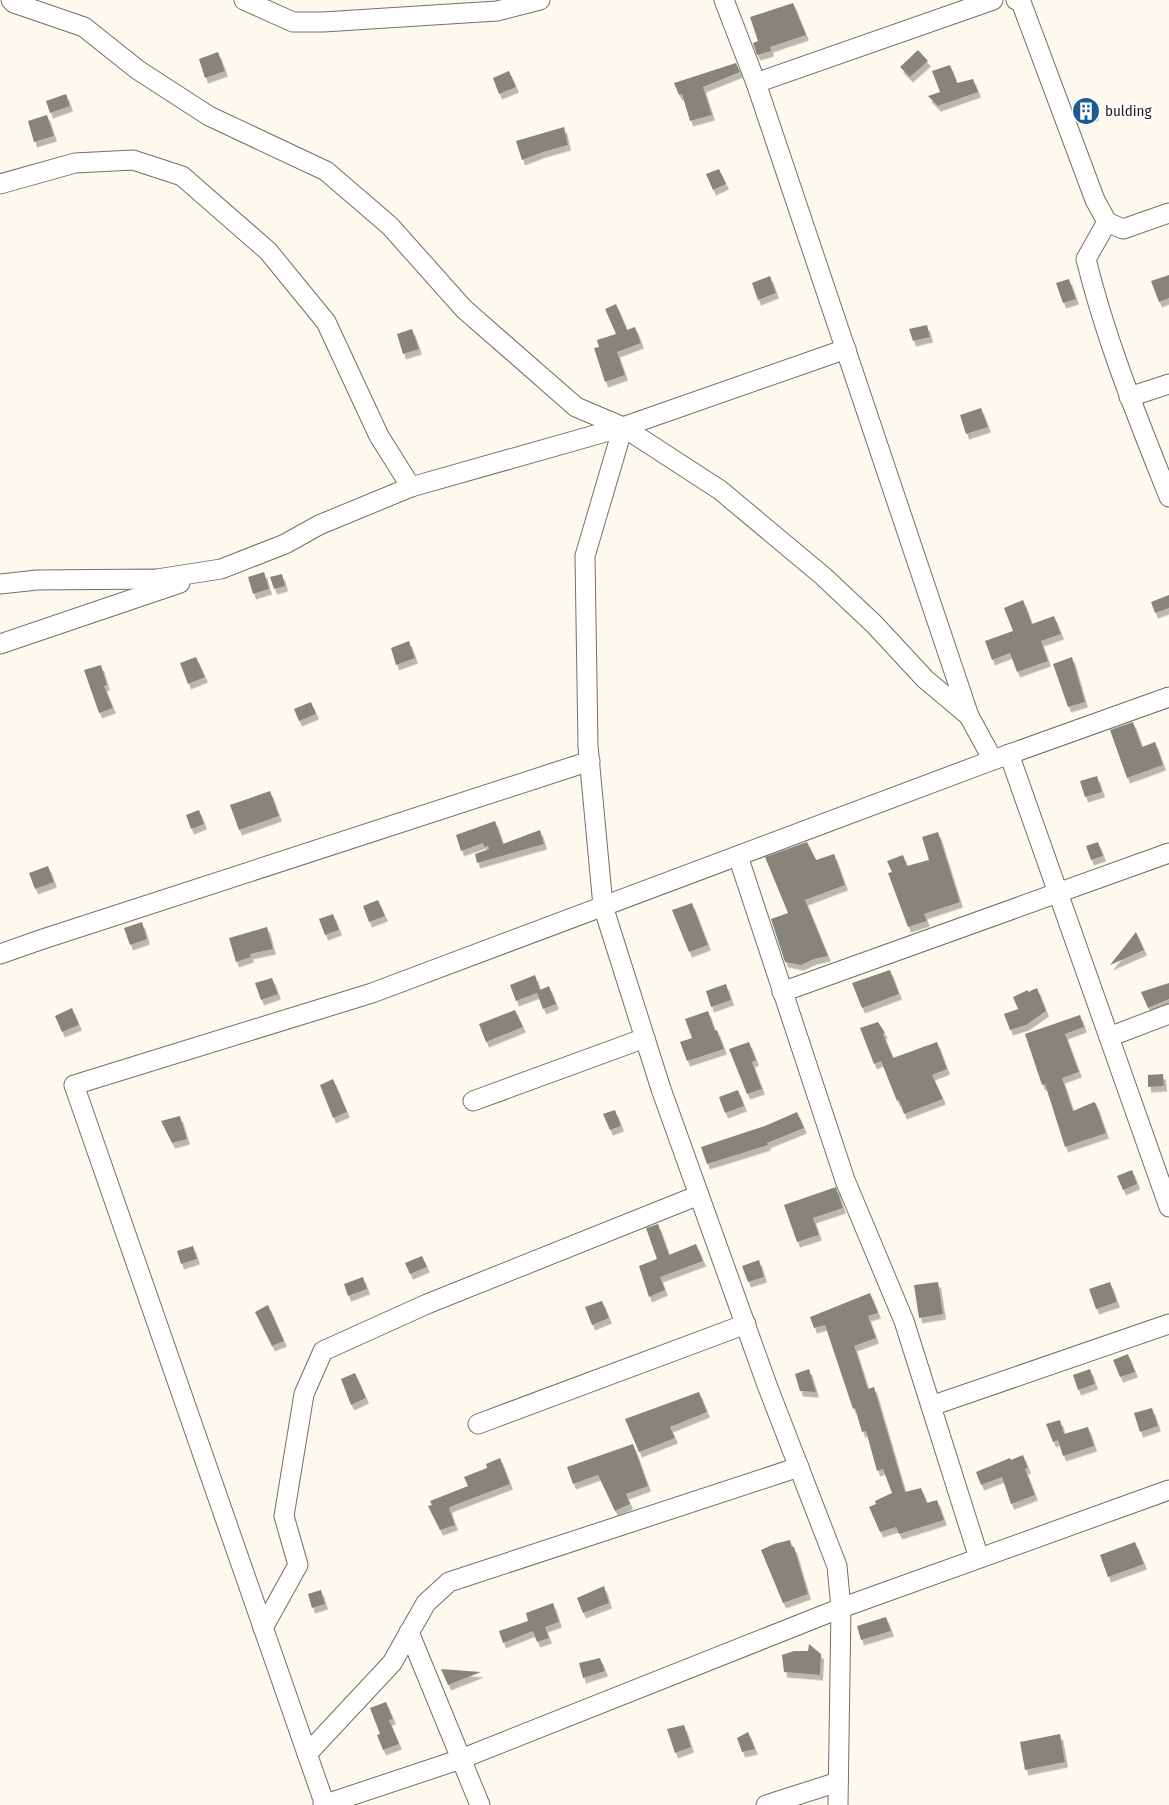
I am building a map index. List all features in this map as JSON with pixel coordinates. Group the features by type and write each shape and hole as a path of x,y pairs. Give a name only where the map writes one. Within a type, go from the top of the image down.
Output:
{"street":[{"path":"11,0 14,3 84,27 138,70 209,116 326,171 390,226 464,309 576,407 623,427 720,490 823,576 875,625 925,679 969,716 1001,757 1058,894 1109,1037 1163,1173 1169,1207"},
{"path":"244,0 293,22 323,22 497,11 540,0"},
{"path":"724,0 756,84 969,716"},
{"path":"756,84 993,0"},
{"path":"1020,1 1094,200 1107,222 1122,229 1169,213"},
{"path":"0,184 75,163 133,160 182,176 268,251 326,322 379,436 411,487"},
{"path":"1107,222 1086,259 1096,302 1129,398 1169,496"},
{"path":"0,644 221,569 285,544 320,524 411,487 623,427 846,350"},
{"path":"1129,398 1169,384"},
{"path":"623,427 586,556 590,761 604,906 661,1089 746,1324 837,1566 841,1608 838,1805"},
{"path":"0,584 37,580 157,579 221,569"},
{"path":"1169,697 1001,757 372,993 74,1085 324,1805 461,1759 841,1608 1169,1490"},
{"path":"0,954 590,761"},
{"path":"782,992 1169,853"},
{"path":"738,856 845,1180 904,1320 980,1558"},
{"path":"1109,1037 1169,1014"},
{"path":"472,1102 645,1038"},
{"path":"264,1628 298,1565 284,1516 304,1394 323,1351 427,1304 699,1195"},
{"path":"478,1424 746,1324"},
{"path":"931,1406 1169,1324"},
{"path":"307,1754 392,1663 426,1603 449,1582 799,1467"},
{"path":"409,1632 480,1805"},
{"path":"766,1805 838,1782"}],"building":[{"path":"793,3 806,35 770,47 771,51 757,55 753,43 758,41 750,17"},
{"path":"918,50 928,61 910,77 900,67"},
{"path":"218,52 225,71 205,78 199,59"},
{"path":"736,63 740,72 703,87 712,115 690,121 682,94 679,95 674,83"},
{"path":"950,65 957,83 973,79 978,92 938,106 928,96 940,92 932,71"},
{"path":"509,71 516,87 499,94 493,78"},
{"path":"66,94 70,106 50,113 46,101"},
{"name":"bulding","path":"1092,103 1096,115 1080,120 1076,108"},
{"path":"47,115 54,136 34,142 28,121"},
{"path":"564,127 568,145 522,160 516,141"},
{"path":"719,169 726,184 713,190 706,174"},
{"path":"1169,275 1169,298 1159,302 1151,281"},
{"path":"770,276 776,293 758,300 752,283"},
{"path":"1069,279 1076,299 1063,303 1056,283"},
{"path":"616,304 627,330 635,327 641,343 617,352 625,375 605,382 594,348 599,347 597,340 616,334 605,309"},
{"path":"927,325 930,337 913,341 909,329"},
{"path":"412,329 419,349 403,354 397,334"},
{"path":"981,408 988,427 966,434 960,415"},
{"path":"264,572 269,589 253,594 248,577"},
{"path":"282,574 285,586 274,589 270,577"},
{"path":"1169,595 1169,608 1155,613 1151,602"},
{"path":"1023,600 1032,624 1054,616 1061,634 1041,641 1048,661 1017,672 1010,653 992,660 985,641 1013,631 1004,608"},
{"path":"409,641 415,658 396,665 391,648"},
{"path":"196,657 205,677 188,684 180,663"},
{"path":"1072,657 1085,702 1068,707 1053,664"},
{"path":"101,665 107,685 104,686 113,708 99,713 84,670"},
{"path":"311,702 316,714 299,721 294,709"},
{"path":"1133,722 1142,747 1155,742 1163,765 1127,778 1110,730"},
{"path":"1097,776 1102,792 1085,797 1080,781"},
{"path":"270,791 279,816 239,830 230,805"},
{"path":"199,810 204,824 191,829 186,815"},
{"path":"495,821 503,844 540,830 544,844 477,863 475,854 489,849 488,846 484,847 483,843 461,851 456,835"},
{"path":"938,832 960,902 924,914 927,921 908,927 888,873 892,872 887,861 903,855 907,866 929,860 922,837"},
{"path":"807,842 816,860 834,854 845,885 805,900 828,956 814,959 801,965 785,962 771,919 788,913 765,857"},
{"path":"1098,842 1103,856 1091,860 1086,846"},
{"path":"48,866 54,882 35,889 29,873"},
{"path":"378,900 385,916 369,922 363,906"},
{"path":"692,903 708,945 689,952 672,910"},
{"path":"333,914 339,930 325,935 319,919"},
{"path":"142,922 147,939 130,945 124,928"},
{"path":"267,927 273,949 250,954 251,957 236,962 229,938"},
{"path":"1136,932 1144,950 1110,965"},
{"path":"890,970 899,994 862,1008 852,983"},
{"path":"535,975 540,990 549,986 556,1004 543,1009 537,993 516,1001 510,985"},
{"path":"272,978 278,994 261,1000 255,983"},
{"path":"1169,983 1169,999 1148,1008 1141,992"},
{"path":"726,984 731,1000 711,1007 706,991"},
{"path":"1037,988 1046,1011 1026,1025 1010,1030 1004,1014 1018,1009 1013,997"},
{"path":"72,1008 79,1025 62,1032 55,1016"},
{"path":"515,1010 523,1027 486,1042 479,1024"},
{"path":"708,1011 724,1049 687,1061 680,1042 692,1038 685,1019"},
{"path":"1080,1015 1084,1027 1065,1034 1079,1072 1062,1078 1073,1111 1094,1102 1106,1133 1065,1147 1045,1084 1042,1085 1025,1034"},
{"path":"878,1022 885,1033 883,1034 893,1058 937,1042 947,1069 932,1075 943,1099 904,1114 881,1061 874,1064 860,1028"},
{"path":"749,1042 756,1060 752,1062 762,1089 747,1094 729,1049"},
{"path":"1163,1074 1164,1086 1148,1087 1148,1075"},
{"path":"333,1079 347,1112 333,1118 320,1085"},
{"path":"738,1090 744,1106 725,1113 719,1097"},
{"path":"615,1110 621,1126 610,1130 603,1114"},
{"path":"797,1112 804,1128 767,1143 768,1145 707,1164 701,1147 765,1126"},
{"path":"180,1116 187,1139 172,1143 161,1121"},
{"path":"1132,1170 1137,1184 1123,1190 1117,1176"},
{"path":"836,1187 843,1208 813,1218 819,1235 797,1242 784,1205"},
{"path":"658,1224 669,1255 696,1244 703,1261 660,1277 665,1290 649,1297 639,1266 657,1259 646,1228"},
{"path":"193,1246 197,1259 181,1264 177,1251"},
{"path":"422,1256 427,1267 410,1274 405,1263"},
{"path":"759,1260 764,1277 748,1282 742,1266"},
{"path":"363,1277 367,1289 348,1296 344,1284"},
{"path":"938,1282 943,1314 919,1318 914,1285"},
{"path":"1110,1282 1117,1302 1096,1309 1089,1289"},
{"path":"870,1293 878,1313 868,1316 876,1338 854,1346 868,1389 874,1387 905,1492 921,1488 927,1503 937,1500 944,1520 899,1534 896,1527 880,1532 869,1507 876,1504 875,1501 892,1493 883,1469 877,1471 866,1431 862,1432 855,1408 853,1409 825,1325 814,1328 810,1317"},
{"path":"602,1301 609,1318 592,1325 585,1307"},
{"path":"268,1305 284,1341 272,1346 255,1312"},
{"path":"1128,1354 1135,1372 1120,1377 1113,1360"},
{"path":"809,1369 816,1392 800,1391 795,1374"},
{"path":"1090,1369 1095,1384 1078,1390 1073,1375"},
{"path":"355,1373 366,1398 351,1405 341,1379"},
{"path":"699,1392 707,1412 670,1427 675,1438 639,1452 625,1419"},
{"path":"1152,1408 1158,1426 1140,1432 1134,1413"},
{"path":"1060,1420 1064,1434 1088,1427 1094,1446 1063,1456 1058,1440 1053,1442 1046,1424"},
{"path":"633,1444 648,1486 626,1494 630,1504 615,1511 598,1475 573,1484 567,1467"},
{"path":"1023,1455 1028,1468 1025,1469 1035,1495 1011,1504 1002,1477 981,1485 976,1472 1010,1458 1011,1460"},
{"path":"500,1458 510,1484 452,1506 449,1508 455,1525 440,1530 428,1506 432,1505 430,1501 468,1486 464,1477 487,1468 486,1464"},
{"path":"790,1540 792,1547 794,1547 808,1594 783,1603 761,1550"},
{"path":"1135,1542 1144,1564 1108,1577 1100,1555"},
{"path":"604,1586 609,1603 583,1613 577,1598"},
{"path":"321,1590 325,1604 312,1608 308,1594"},
{"path":"553,1603 559,1622 545,1627 549,1638 537,1642 533,1631 503,1643 499,1631 528,1621 526,1613"},
{"path":"886,1617 891,1631 861,1640 857,1626"},
{"path":"809,1644 821,1654 820,1675 784,1672 782,1655 794,1651 808,1651"},
{"path":"600,1658 605,1671 583,1678 579,1663"},
{"path":"441,1669 481,1672 448,1685"},
{"path":"386,1702 393,1719 389,1720 399,1744 383,1750 377,1735 380,1734 370,1708"},
{"path":"684,1725 691,1747 675,1753 667,1729"},
{"path":"748,1732 755,1749 742,1752 737,1738"},
{"path":"1060,1734 1065,1762 1025,1770 1020,1742"}],"place":[{"name":"bulding","path":"1086,111"}]}
